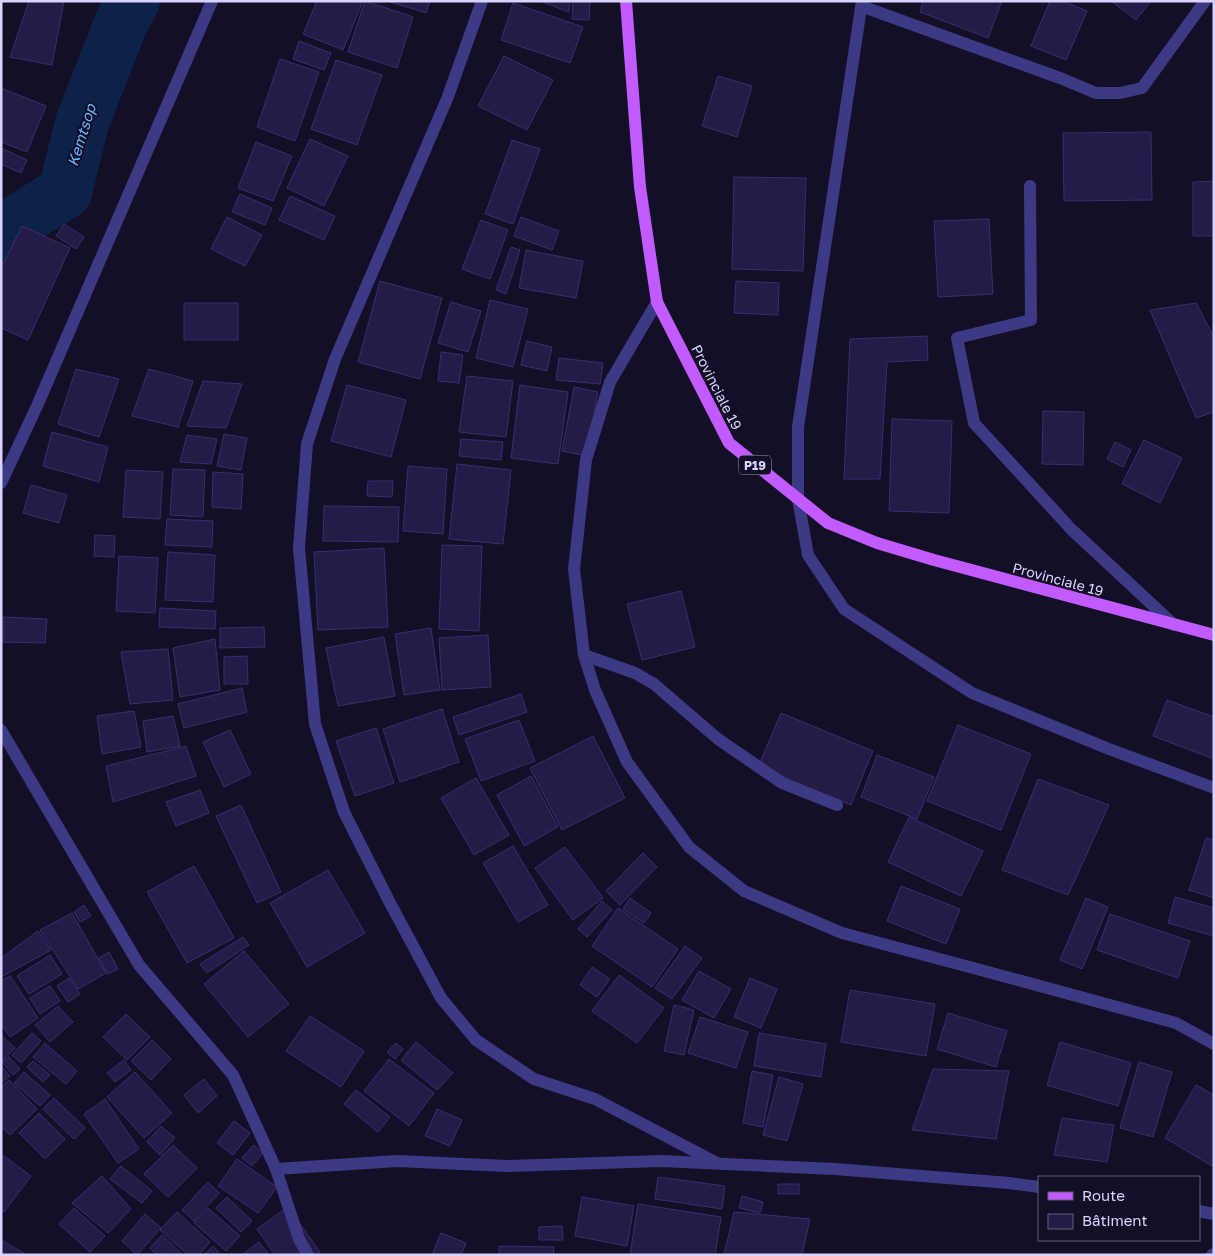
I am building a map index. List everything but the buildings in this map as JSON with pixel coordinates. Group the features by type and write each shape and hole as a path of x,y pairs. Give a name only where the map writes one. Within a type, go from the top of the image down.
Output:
{"main road":[{"name":"Provinciale 19","path":"626,1 640,187 657,302 728,443 828,523 877,543 943,563 1214,635"}],"street":[{"path":"1,483 37,406 212,1"},
{"path":"482,1 447,99 335,359 307,444 299,548 315,724 344,812 389,901 441,998 476,1040 534,1079 596,1099 717,1164"},
{"path":"1205,1 1142,88 1120,94 1096,94 1060,78 862,4 798,427 798,499 808,556 844,609 972,693 1108,749 1214,788"},
{"path":"1030,186 1032,320 957,338 974,423 1071,529 1174,625"},
{"path":"657,302 610,382 586,460 574,569 584,655 596,690 627,762 689,846 744,891 842,933 978,968 1176,1023 1214,1044"},
{"path":"584,655 635,673 654,684 718,739 782,783 837,805"},
{"path":"1,730 139,965 233,1075 276,1169 299,1239 308,1255"},
{"path":"276,1169 397,1160 507,1166 661,1160 835,1169 1038,1187"},
{"path":"1200,1211 1214,1214"}],"waterway":[{"name":"Kemtsop","path":"1,243 12,225 65,192 82,123 121,23 133,1"}]}
